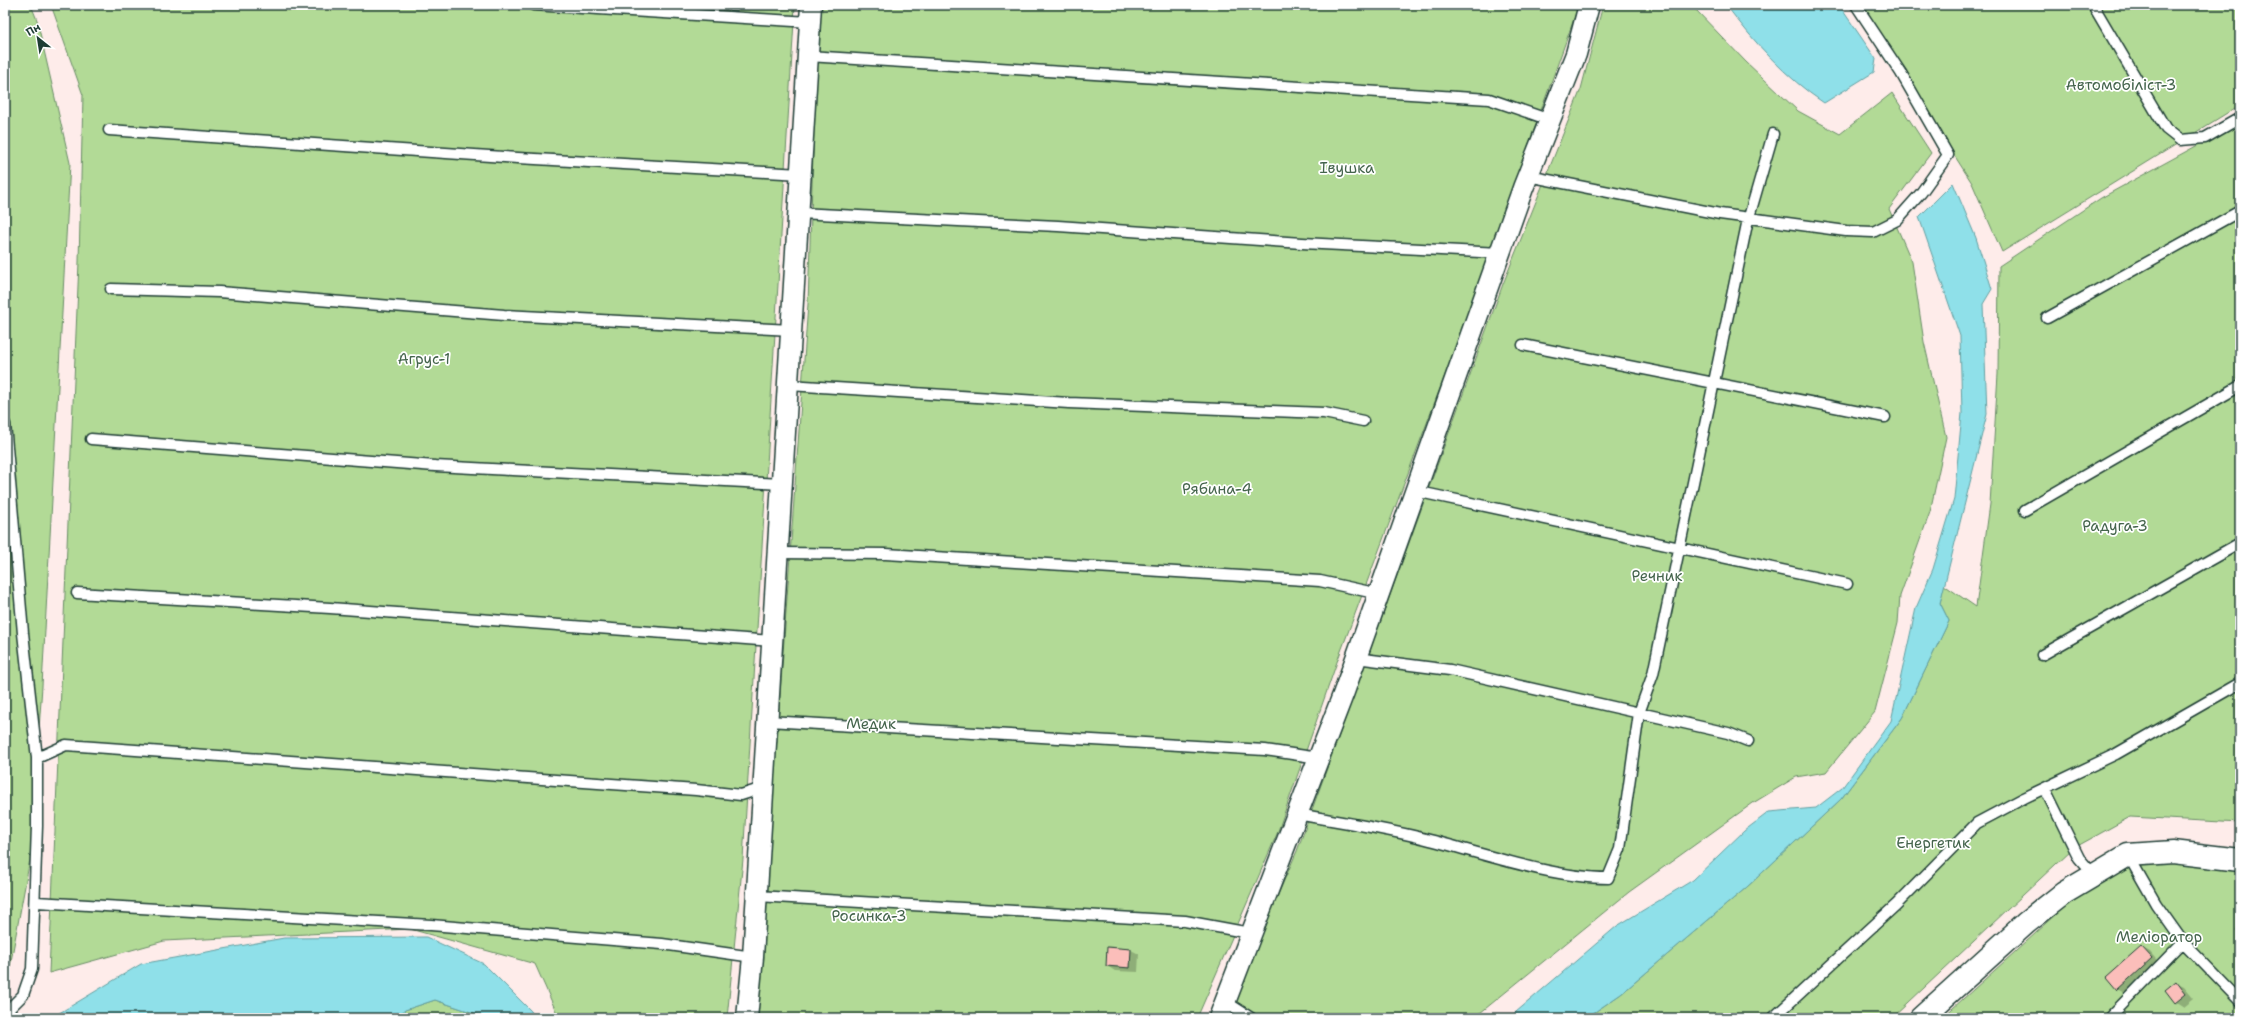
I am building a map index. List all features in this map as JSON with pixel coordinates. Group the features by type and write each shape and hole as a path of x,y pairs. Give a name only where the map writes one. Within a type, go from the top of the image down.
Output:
{"street":[{"path":"1222,1010 1250,933 1298,814 1356,658 1528,176 1576,54 1589,5"},
{"path":"747,1018 753,957 779,553 810,13"},
{"path":"1921,1018 2026,923 2064,893 2093,874 2128,856 2174,852 2240,860"}],"lane":[{"path":"533,5 810,13"},
{"path":"1528,176 1720,214 1846,231 1873,232 1897,220 1921,193 1948,155 1901,73 1856,5"},
{"path":"2093,5 2166,129 2180,140 2205,138 2240,118"},
{"path":"808,56 1490,99 1550,120"},
{"path":"110,130 526,159 801,174"},
{"path":"1298,814 1424,838 1552,871 1586,878 1608,878 1620,849 1639,713 1653,674 1749,217 1773,134"},
{"path":"2047,318 2240,211"},
{"path":"799,213 1058,226 1302,243 1500,253"},
{"path":"111,289 219,292 504,314 792,330"},
{"path":"1523,345 1884,417"},
{"path":"789,384 1069,403 1324,413 1363,420"},
{"path":"2025,510 2240,386"},
{"path":"5,424 23,633 37,758 36,902 32,969 23,995 5,1013"},
{"path":"91,439 435,466 687,477 783,484"},
{"path":"1415,491 1847,584"},
{"path":"2042,655 2240,543"},
{"path":"779,553 886,554 1320,581 1379,594"},
{"path":"77,593 330,608 773,641"},
{"path":"1356,658 1398,662 1450,670 1728,733 1748,741"},
{"path":"1773,1018 1896,905 1977,823 2116,754 2240,683"},
{"path":"768,721 1265,750 1319,758"},
{"path":"37,758 66,745 688,789 741,795 764,788"},
{"path":"2045,789 2079,858 2093,874"},
{"path":"2128,856 2156,904 2183,942 2240,1001"},
{"path":"757,896 1185,921 1250,933"},
{"path":"36,902 431,925 662,944 753,957"},
{"path":"2109,1018 2183,942"},
{"path":"1222,1010 1251,1018"}],"green space":[{"path":"5,5 31,5 37,20 70,163 42,686 30,859 9,972 5,977"},
{"name":"Агрус-1","path":"51,5 795,5 743,859 727,1018 559,1018 535,964 410,929 164,941 49,973 79,262 83,95"},
{"path":"818,5 1579,5 1459,338 1338,659 1277,834 1197,1018 757,1018 808,304"},
{"name":"Речник","path":"1603,5 1688,5 1696,10 1746,62 1798,111 1840,134 1892,93 1931,153 1889,209 1912,262 1924,342 1946,437 1930,512 1900,596 1898,623 1875,712 1826,772 1796,777 1753,803 1629,892 1480,1013 1468,1018 1224,1018 1297,851 1503,284 1581,89"},
{"name":"Автомобіліст-3","path":"1858,5 2240,5 2240,105 2002,252 1972,183"},
{"path":"2240,122 2240,823 2130,817 2072,849 1892,1018 1586,1018 1621,994 1747,887 1841,799 1902,718 1949,621 1940,603 1944,585 1976,607 1990,504 1998,374 1999,266 2101,198"},
{"name":"Меліоратор","path":"2161,847 2240,856 2240,1018 1942,1018 2100,875"},
{"path":"435,1000 483,1016 483,1018 395,1018 405,1010"}],"water":[{"path":"1726,5 1839,5 1876,59 1874,72 1824,103 1796,82 1771,58 1747,32"},
{"path":"1953,183 1976,238 1992,289 1983,304 1987,414 1940,603 1949,621 1902,718 1841,799 1747,887 1621,994 1586,1018 1509,1018 1617,926 1693,880 1744,831 1769,812 1816,808 1842,788 1891,721 1916,608 1933,569 1954,499 1962,413 1960,336 1919,217"},
{"path":"426,937 484,964 531,1011 535,1018 483,1018 483,1016 435,1000 405,1010 395,1018 51,1018 141,964 284,938"}],"building":[{"path":"2141,946 2152,958 2117,990 2106,977"},
{"path":"1107,947 1131,949 1130,968 1106,966"},
{"path":"2176,981 2186,994 2175,1003 2165,990"}],"park label":[{"name":"Івушка","path":"1347,168"},
{"name":"Рябина-4","path":"1217,489"},
{"name":"Радуга-3","path":"2115,526"},
{"name":"Медик","path":"871,724"},
{"name":"Енергетик","path":"1933,843"},
{"name":"Росинка-3","path":"869,916"}]}
